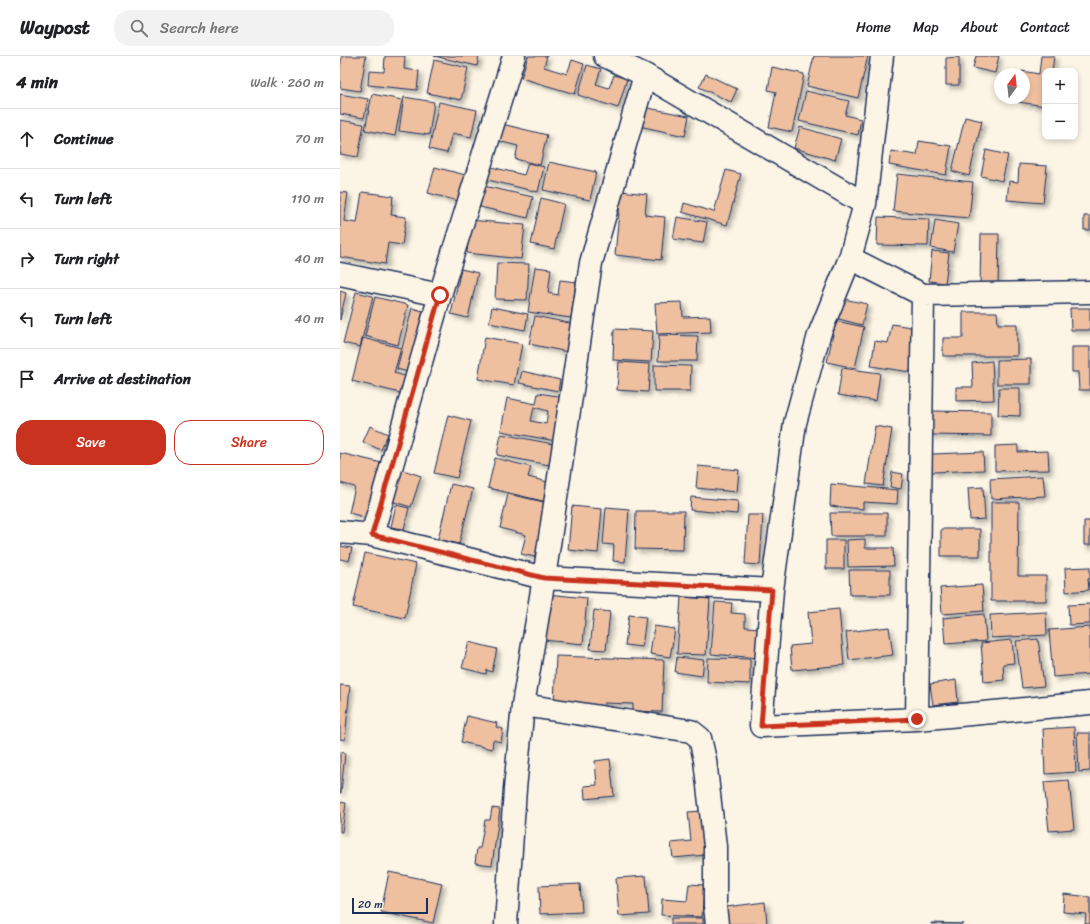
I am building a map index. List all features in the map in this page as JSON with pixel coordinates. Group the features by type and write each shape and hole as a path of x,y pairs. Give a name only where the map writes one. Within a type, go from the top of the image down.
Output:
{"street":[{"path":"372,535 440,295 514,56"},
{"path":"605,56 646,75 865,204"},
{"path":"882,56 865,204 850,258 819,335 795,423 772,590 761,726 917,719 1090,703"},
{"path":"506,924 515,788 523,705 544,578 591,263 646,75"},
{"path":"850,258 923,295 1090,292"},
{"path":"340,274 440,295"},
{"path":"917,719 923,295"},
{"path":"340,532 372,535 544,578 772,590"},
{"path":"523,705 691,731 700,738 705,760 715,846 715,906 718,924"}],"building":[{"path":"342,56 366,56 360,91 340,88 340,68"},
{"path":"385,56 405,56 404,69 419,71 417,90 368,85 369,71 384,72"},
{"path":"434,56 479,56 477,66"},
{"path":"528,56 547,56 544,67 567,74 572,60 584,64 575,94 521,78"},
{"path":"814,56 868,56 858,98 807,86"},
{"path":"976,56 999,56 996,68 994,68 994,73 973,68"},
{"path":"1041,56 1054,56 1052,68 1042,68 1042,106 1030,104 1030,72 1039,74"},
{"path":"959,57 959,85 946,85 946,58"},
{"path":"434,60 468,68 461,100 427,93"},
{"path":"587,65 601,69 596,84 609,88 614,75 627,79 618,108 578,95"},
{"path":"772,67 804,74 792,132 769,127 776,92 768,90"},
{"path":"706,74 737,89 731,102 699,87"},
{"path":"806,91 849,101 845,115 861,119 858,135 799,121"},
{"path":"340,94 368,99 364,118 340,114"},
{"path":"372,94 402,100 395,136 365,130"},
{"path":"404,97 434,102 429,135 399,131"},
{"path":"439,102 477,110 471,137 452,133 447,153 429,149"},
{"path":"643,107 689,116 685,136 639,126"},
{"path":"965,117 982,121 969,176 952,171"},
{"path":"340,120 364,124 358,157 340,154"},
{"path":"502,124 547,135 540,165 515,159 518,146 498,141"},
{"path":"800,127 841,139 835,160 794,148"},
{"path":"919,141 951,146 946,175 889,165 891,151 917,155"},
{"path":"986,150 1008,155 1002,181 981,176"},
{"path":"549,162 596,172 590,200 543,190"},
{"path":"528,163 544,167 538,192 484,179 487,166 524,175"},
{"path":"1019,164 1047,166 1043,203 1007,200 1009,181 1018,182"},
{"path":"435,167 465,175 458,201 428,193"},
{"path":"726,170 741,174 727,225 682,212 684,203 714,212"},
{"path":"897,174 973,182 969,218 893,211"},
{"path":"484,186 533,197 528,218 480,207"},
{"path":"621,191 647,194 645,215 665,217 661,260 615,255"},
{"path":"340,192 348,193 344,221 357,223 362,192 393,196 391,215 406,217 402,245 388,243 385,264 340,257"},
{"path":"541,198 564,204 554,249 531,244"},
{"path":"1084,216 1090,216 1090,230 1084,230"},
{"path":"677,217 707,222 703,243 673,239"},
{"path":"878,217 929,219 928,246 877,245"},
{"path":"470,220 525,225 521,259 467,253"},
{"path":"935,220 958,224 953,252 931,248"},
{"path":"981,234 999,234 998,286 980,285"},
{"path":"932,251 949,253 945,283 929,281"},
{"path":"497,263 529,264 527,300 495,299"},
{"path":"535,267 551,269 548,293 558,295 560,280 576,282 571,318 528,312"},
{"path":"461,269 478,273 468,318 451,314"},
{"path":"340,291 346,293 340,320"},
{"path":"356,292 373,296 360,347 343,343"},
{"path":"375,297 408,305 398,345 365,336"},
{"path":"839,298 867,304 862,325 835,318"},
{"path":"682,302 683,317 710,316 711,332 657,334 655,303"},
{"path":"492,307 528,314 525,330 489,323"},
{"path":"412,308 423,311 408,372 397,369"},
{"path":"1070,308 1090,308 1090,330 1071,330"},
{"path":"963,312 997,312 998,324 1017,324 1017,356 943,356 943,338 963,338"},
{"path":"535,316 574,324 568,352 529,344"},
{"path":"836,321 864,327 855,368 827,362"},
{"path":"892,324 917,328 910,372 871,366 875,341 888,343"},
{"path":"614,329 653,331 651,362 613,360"},
{"path":"659,335 698,336 697,361 658,361"},
{"path":"485,337 522,344 514,385 478,379"},
{"path":"363,338 401,348 394,373 412,378 408,395 352,381"},
{"path":"1072,347 1090,347 1090,390 1079,390 1078,372 1072,372"},
{"path":"1031,359 1031,384 997,384 997,360"},
{"path":"992,361 994,400 956,401 956,387 973,387 972,363"},
{"path":"619,362 650,364 648,392 617,390"},
{"path":"654,365 691,366 690,391 654,391"},
{"path":"842,368 880,373 876,401 838,395"},
{"path":"522,371 560,380 558,391 519,383"},
{"path":"999,388 1020,388 1020,416 998,415"},
{"path":"538,393 564,397 556,441 501,431 507,398 536,404","holes":["534,407 548,411 546,424 531,421"]},
{"path":"931,411 991,412 991,436 931,435"},
{"path":"448,415 471,421 457,478 434,473"},
{"path":"370,426 388,434 381,450 363,442"},
{"path":"875,426 892,429 883,486 866,484"},
{"path":"501,434 553,444 549,465 497,455"},
{"path":"1018,445 1018,452 1048,451 1049,470 995,471 995,446"},
{"path":"983,452 984,470 932,472 932,454"},
{"path":"340,453 386,464 372,519 349,513 355,487 340,483"},
{"path":"495,458 531,467 528,477 552,483 547,502 488,488"},
{"path":"698,466 739,470 737,492 696,488"},
{"path":"394,467 421,476 411,507 384,499"},
{"path":"892,472 903,474 901,489 890,487"},
{"path":"1043,476 1045,496 991,499 990,479"},
{"path":"451,484 473,489 459,544 438,539"},
{"path":"831,484 898,490 897,504 863,502 863,509 830,506"},
{"path":"983,487 985,519 970,520 968,488"},
{"path":"508,494 548,503 535,557 521,554 526,535 500,528"},
{"path":"691,497 738,501 737,514 690,510"},
{"path":"991,502 1019,502 1018,576 1046,576 1046,601 991,601"},
{"path":"396,505 409,508 404,529 391,527"},
{"path":"572,506 602,509 598,553 568,550"},
{"path":"606,507 629,509 625,562 613,561 614,545 603,544"},
{"path":"636,511 684,511 683,550 635,549"},
{"path":"830,513 887,513 887,536 831,536"},
{"path":"748,515 763,515 760,565 745,564"},
{"path":"1084,521 1090,521 1090,545 1084,545"},
{"path":"941,529 980,529 980,556 941,556"},
{"path":"865,539 865,548 893,548 894,566 848,567 847,540"},
{"path":"826,540 844,540 844,569 826,569"},
{"path":"340,546 352,548 349,561 340,559"},
{"path":"365,553 416,564 405,618 353,607"},
{"path":"1090,567 1090,579 1088,579 1089,590 1066,592 1065,568"},
{"path":"849,570 890,570 890,595 850,595"},
{"path":"982,585 984,611 942,614 940,588"},
{"path":"547,594 587,598 583,644 543,640"},
{"path":"681,597 710,599 706,655 677,654"},
{"path":"715,602 732,603 731,613 745,614 745,627 762,628 759,658 711,654"},
{"path":"1090,604 1090,624 1069,625 1068,605"},
{"path":"839,609 844,665 792,670 790,646 811,644 808,612"},
{"path":"594,610 610,612 606,650 590,649"},
{"path":"1046,612 1047,635 991,638 990,615"},
{"path":"984,614 986,641 945,644 943,618"},
{"path":"629,615 646,617 642,647 625,645"},
{"path":"654,626 675,629 670,657 650,654"},
{"path":"889,627 893,655 849,660 846,632"},
{"path":"1090,627 1090,674 1053,677 1049,630"},
{"path":"1038,639 1044,686 1022,688 1016,641"},
{"path":"1012,640 1014,663 1003,664 1004,680 984,682 981,643"},
{"path":"469,642 497,649 492,672 487,670 486,674 462,668"},
{"path":"556,656 664,660 662,712 633,711 633,704 604,703 604,707 554,704"},
{"path":"677,657 704,660 702,676 675,672"},
{"path":"708,658 750,659 750,684 707,682"},
{"path":"956,680 958,702 933,705 930,684"},
{"path":"340,685 350,686 345,740 340,739"},
{"path":"467,716 497,723 496,727 503,729 501,742 493,740 492,749 461,742"},
{"path":"1074,727 1076,772 1045,774 1043,729"},
{"path":"1077,733 1090,733 1090,771 1079,772"},
{"path":"340,752 345,753 341,793 340,793"},
{"path":"610,759 614,796 585,799 584,786 597,785 595,761"},
{"path":"1069,780 1074,829 1049,831 1044,782"},
{"path":"340,802 346,803 342,832 340,832"},
{"path":"492,808 500,809 492,865 475,863 477,848 480,848 485,820 490,820"},
{"path":"702,811 706,855 673,858 671,843 691,841 688,812"},
{"path":"389,872 442,883 433,923 381,912"},
{"path":"646,876 649,914 619,916 616,878"},
{"path":"580,884 582,912 540,914 539,886"},
{"path":"689,884 704,885 702,917 661,915 662,899 687,901"},
{"path":"1064,894 1090,897 1090,924 1085,924 1086,914 1063,912"},
{"path":"765,902 767,924 721,924 719,908"},
{"path":"671,918 703,918 703,924 671,924"},
{"path":"931,923 963,924 931,924"}],"route":[{"path":"440,295 372,535 544,578 772,590 761,726 917,719"}]}
